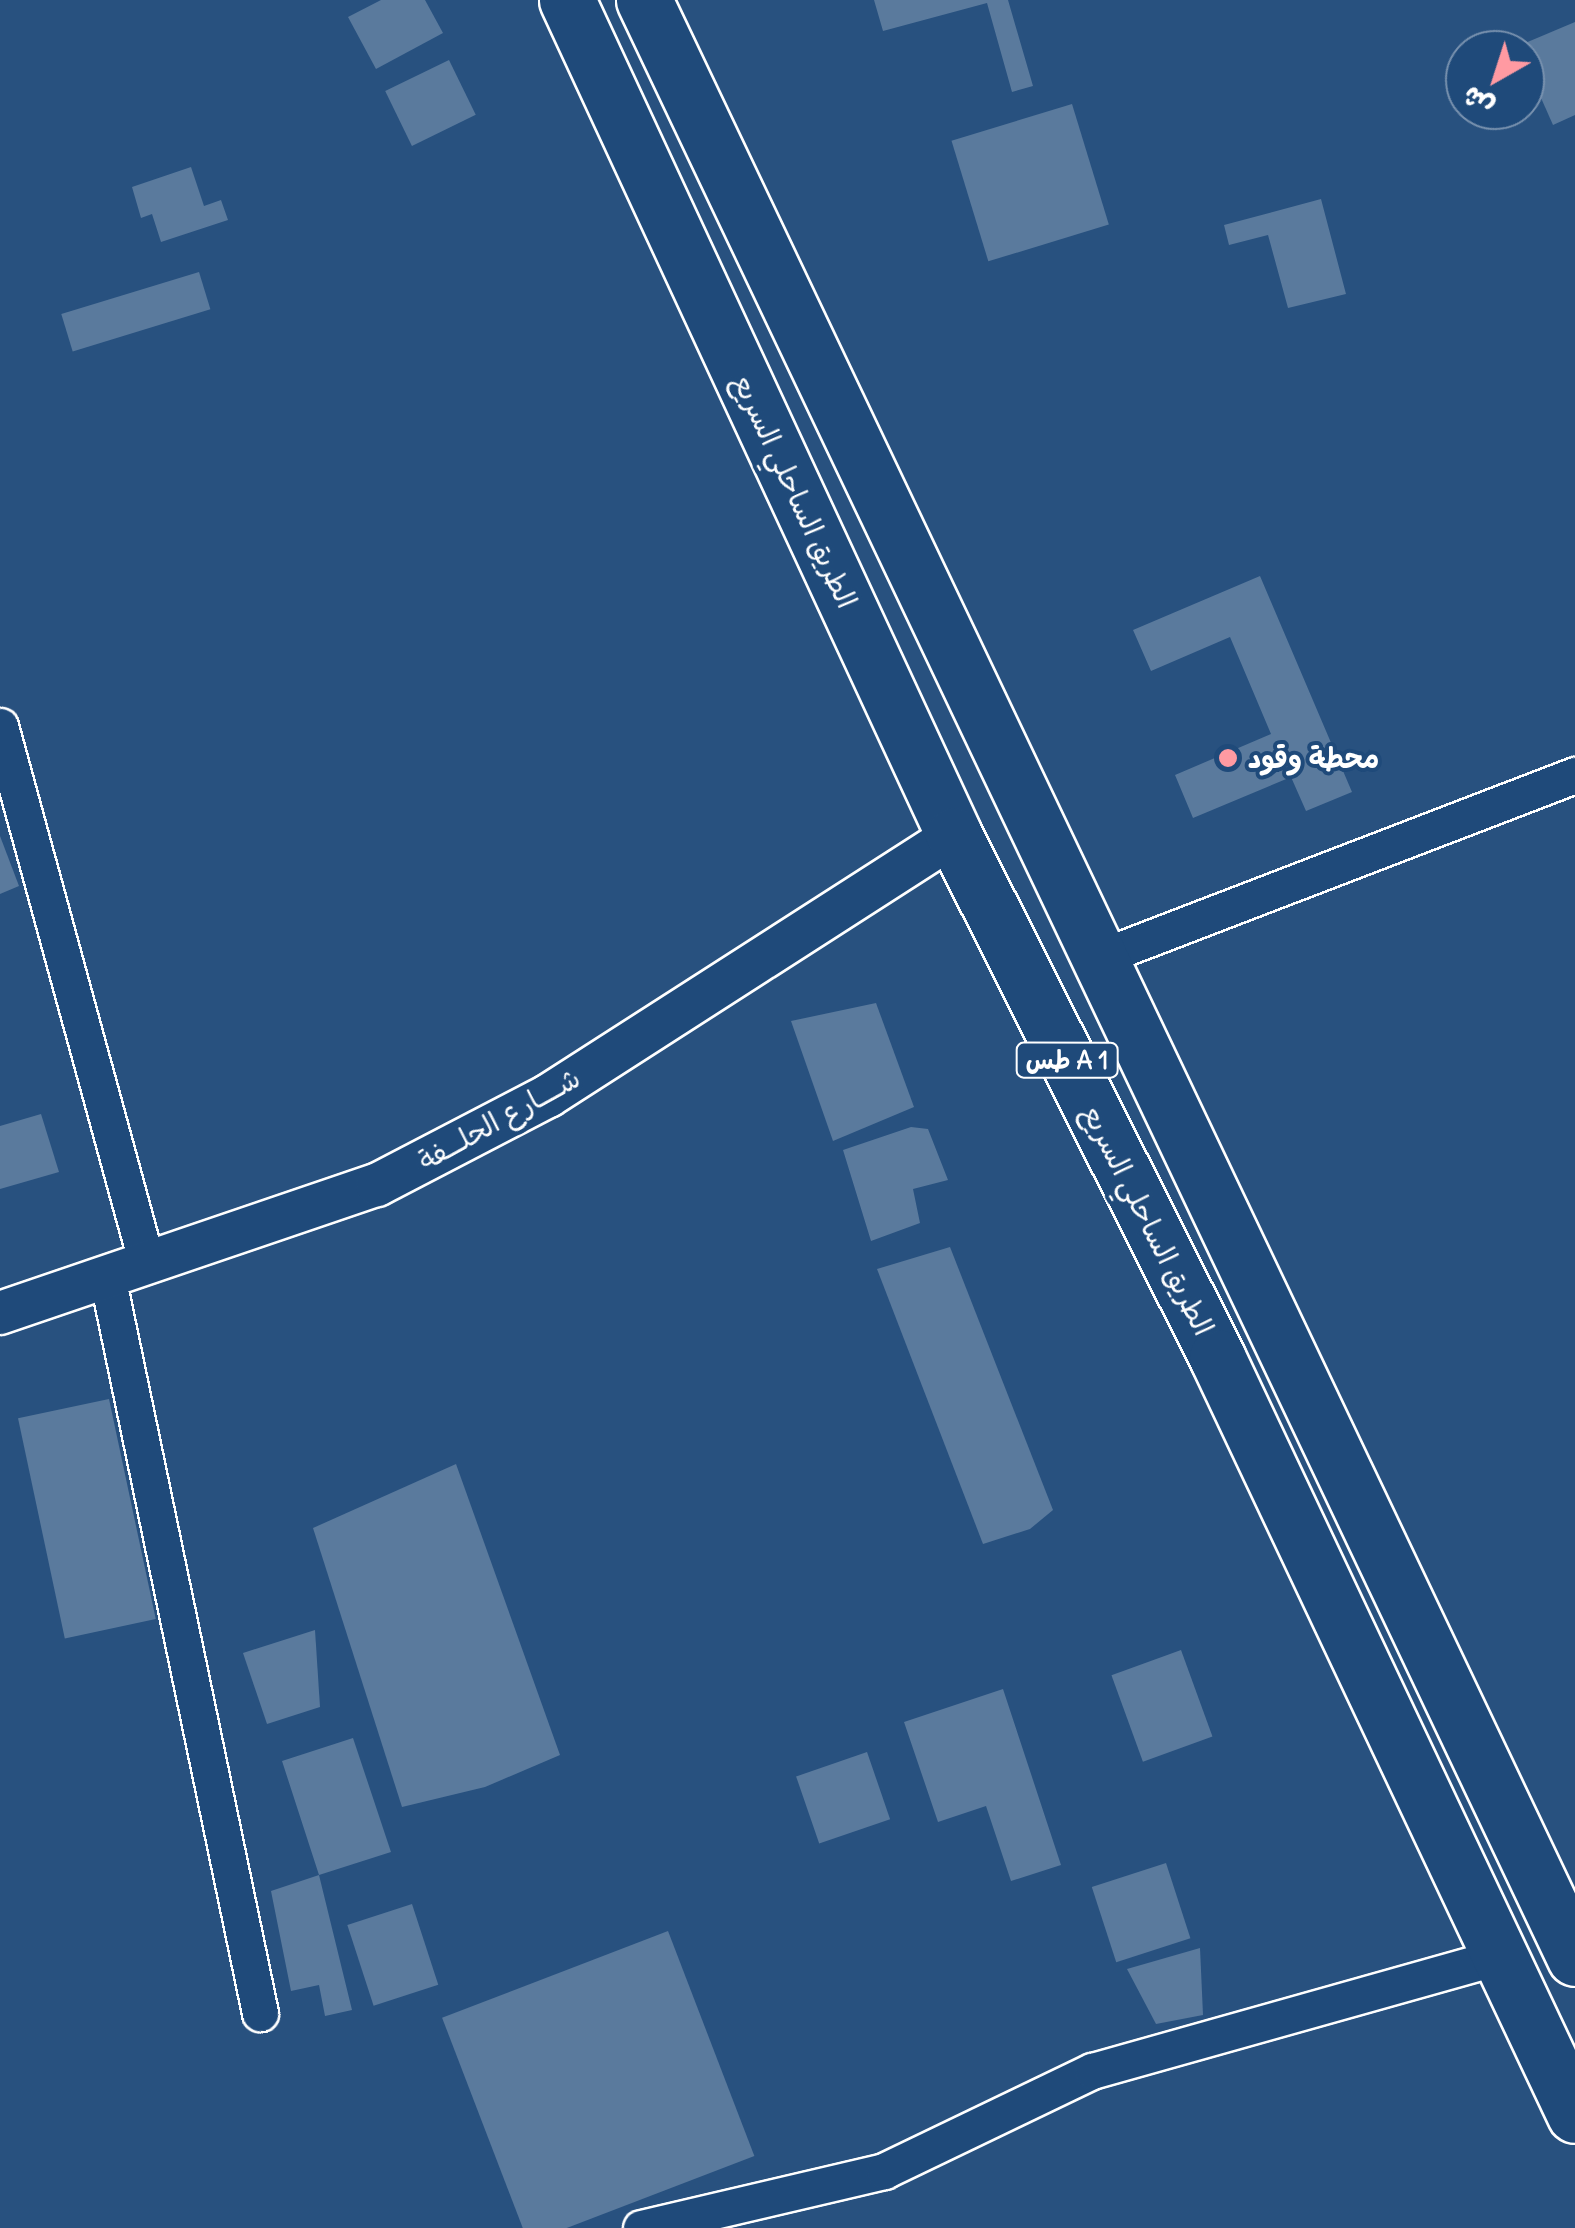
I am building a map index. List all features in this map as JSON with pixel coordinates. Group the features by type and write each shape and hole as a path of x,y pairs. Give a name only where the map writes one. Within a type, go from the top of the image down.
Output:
{"highway":[{"name":"الطريق الساحلي السريع","path":"566,0 954,835 1217,1357 1575,2113"},
{"name":"طس A 1","path":"644,0 1573,1950"}],"street":[{"path":"0,726 127,1270 260,2013"},
{"path":"1100,957 1575,775"},
{"name":"شــــارع الحلـــفة","path":"0,1313 377,1185 548,1096 954,835"},
{"path":"641,2228 884,2171 1092,2072 1498,1957"}],"building":[{"path":"381,0 425,0 443,33 376,69 348,17"},
{"path":"874,0 1008,0 1033,86 1012,92 987,3 883,31"},
{"path":"1575,22 1575,115 1553,125 1545,107 1545,35"},
{"path":"449,60 476,115 412,146 385,91"},
{"path":"1072,104 1109,224 988,261 952,141"},
{"path":"191,167 204,206 221,200 228,220 161,242 152,214 141,218 132,187"},
{"path":"1321,199 1346,294 1288,308 1268,235 1229,245 1224,225"},
{"path":"199,272 210,309 73,351 61,314"},
{"path":"1260,576 1352,792 1306,811 1291,777 1193,818 1175,775 1271,734 1230,637 1151,671 1133,630"},
{"path":"0,836 19,886 0,894"},
{"path":"876,1003 914,1107 833,1141 791,1021"},
{"path":"41,1114 59,1172 0,1189 0,1126"},
{"path":"911,1127 928,1129 948,1180 913,1189 920,1223 871,1241 843,1150"},
{"path":"950,1247 1053,1510 1030,1529 983,1544 877,1269"},
{"path":"109,1399 156,1619 65,1638 18,1418"},
{"path":"456,1464 560,1755 485,1787 402,1807 313,1528"},
{"path":"315,1630 320,1707 267,1724 243,1653"},
{"path":"1181,1650 1212,1736 1143,1762 1111,1675"},
{"path":"1003,1689 1061,1865 1011,1881 986,1806 938,1822 904,1722"},
{"path":"353,1738 391,1852 319,1875 282,1761"},
{"path":"867,1752 890,1819 819,1844 796,1776"},
{"path":"1166,1863 1190,1938 1116,1962 1092,1887"},
{"path":"319,1875 352,2010 325,2016 319,1985 291,1991 271,1891"},
{"path":"412,1904 438,1985 374,2006 347,1925"},
{"path":"668,1931 754,2156 567,2228 523,2228 442,2018"},
{"path":"1200,1948 1203,2015 1156,2024 1127,1969"}],"place":[{"name":"محطة وقود","path":"1228,758"}]}
